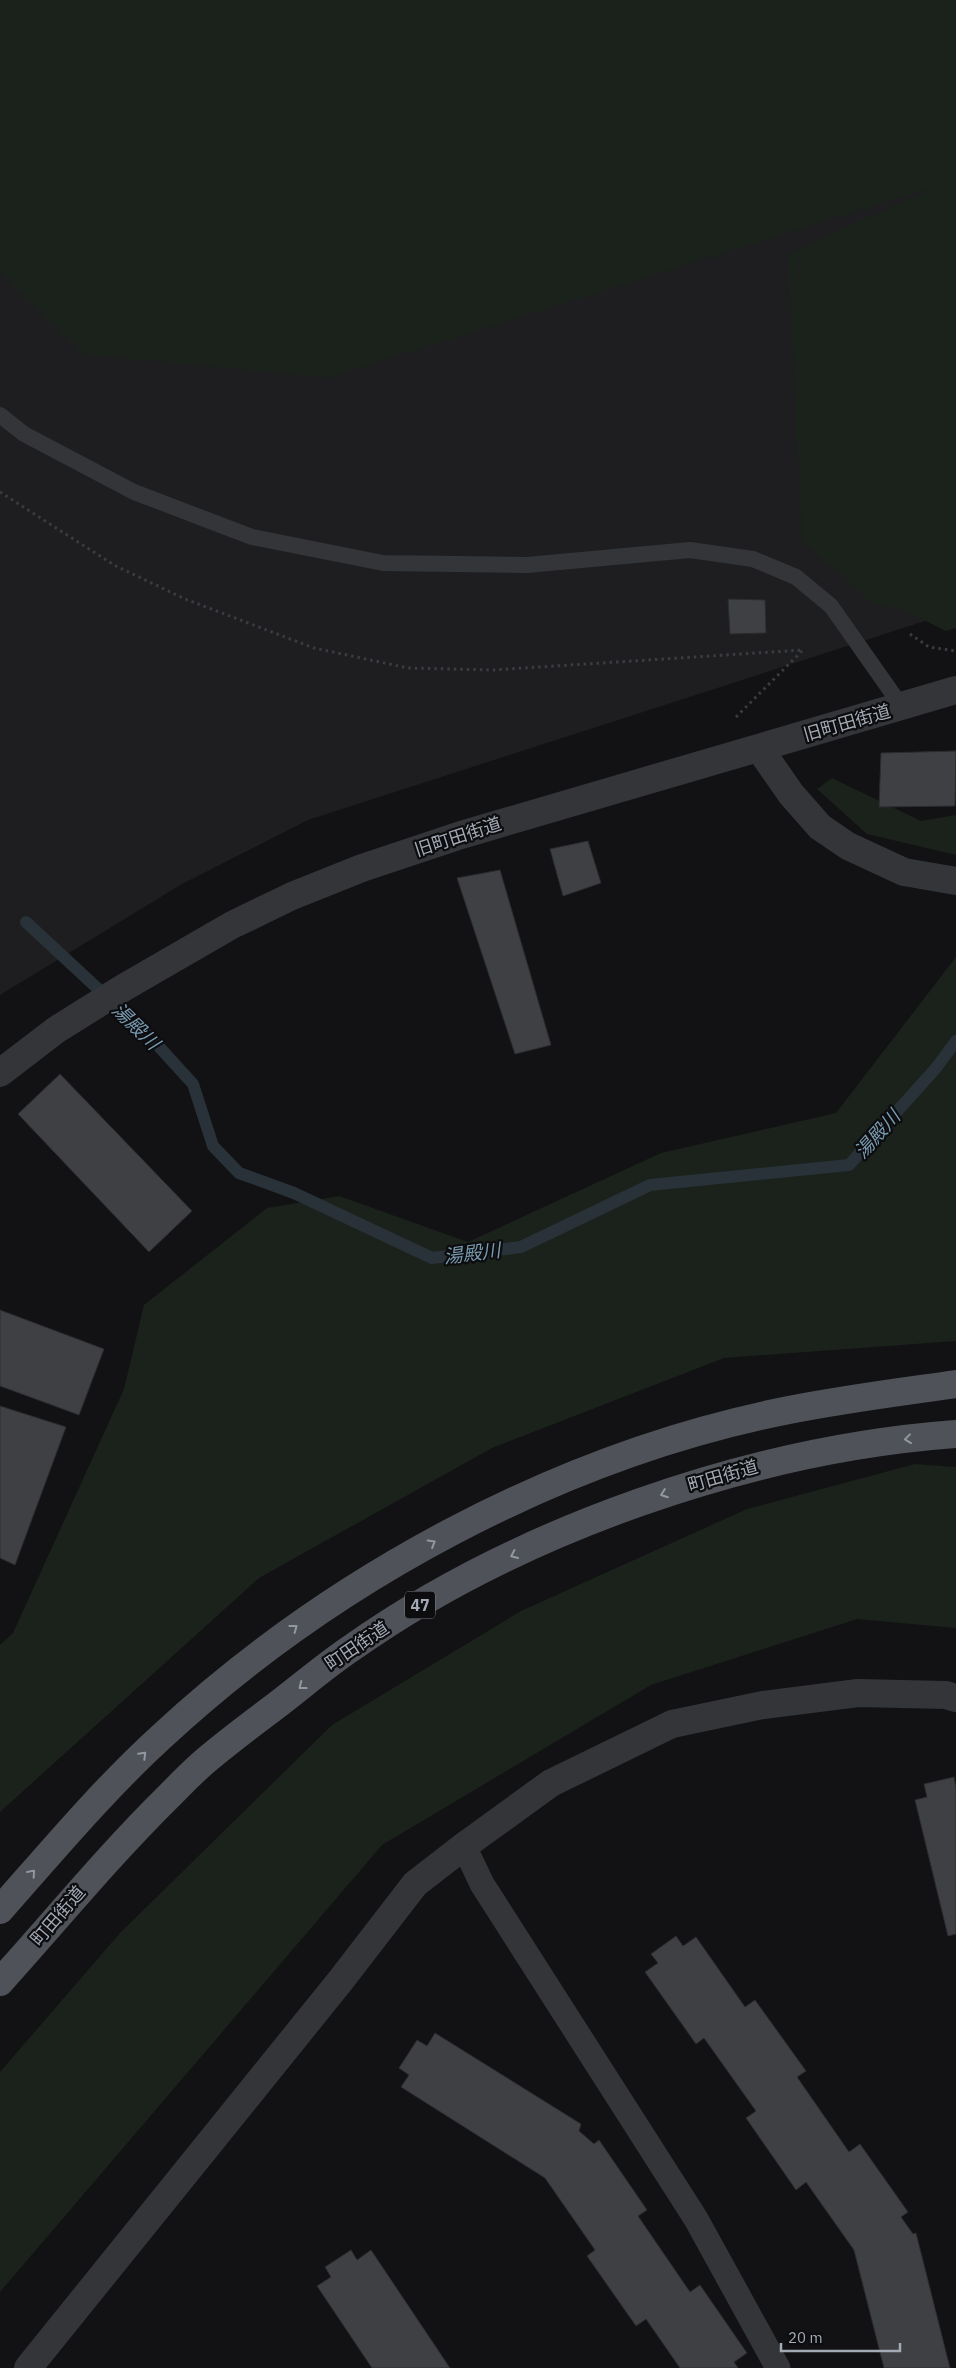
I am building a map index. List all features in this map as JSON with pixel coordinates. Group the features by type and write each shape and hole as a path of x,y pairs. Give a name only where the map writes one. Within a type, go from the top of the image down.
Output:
{"main road":[{"path":"0,1910 96,1801 161,1737 226,1680 300,1623 448,1534 532,1492 612,1461 700,1432 787,1410 876,1394 956,1384"},
{"name":"町田街道","path":"0,1982 144,1821 209,1757 351,1648 431,1598 508,1557 593,1520 681,1488 759,1466 844,1447 956,1434"}],"street":[{"name":"旧町田街道","path":"0,1074 56,1030 123,988 232,925 292,896 362,868 510,820 956,690"},
{"path":"759,748 791,794 820,827 848,846 904,872 956,881"},
{"path":"28,2368 341,1980 415,1884 464,1846 551,1784 672,1724 763,1705 858,1694 946,1695 956,1698"},
{"path":"464,1846 482,1884 696,2220 778,2368"}],"lane":[{"path":"0,415 24,434 134,492 252,537 382,563 527,565 690,550 753,559 796,577 831,606 902,707"}],"path":[{"path":"0,492 114,565 185,599 314,648 408,668 493,670 803,650 734,719"},
{"path":"910,634 929,648 956,651"}],"shaded area":[{"path":"0,0 956,0 956,611 308,820 182,884 0,995"},
{"path":"0,0 956,0 956,628 946,631 901,609 873,603 802,541 788,254 940,185 327,378 83,354 0,272"},
{"path":"832,778 921,821 956,815 956,855 867,834 817,789"},
{"path":"956,957 956,1341 724,1358 492,1448 259,1578 0,1812 0,1645 13,1633 124,1389 144,1305 267,1208 339,1196 468,1242 661,1153 836,1113"},
{"path":"915,1464 956,1467 956,1628 857,1619 651,1685 382,1845 0,2292 0,2072 120,1933 332,1725 521,1611 747,1509"}],"building":[{"path":"728,599 765,600 766,633 730,634"},
{"path":"956,751 955,806 879,807 881,753"},
{"path":"588,841 601,883 563,896 550,849"},
{"path":"500,870 551,1045 515,1054 457,878"},
{"path":"60,1074 192,1211 149,1252 18,1114"},
{"path":"0,1310 104,1349 79,1415 0,1386"},
{"path":"0,1406 66,1427 15,1565 0,1558"},
{"path":"954,1777 956,1788 956,1934 948,1936 915,1800 927,1797 924,1784"},
{"path":"676,1936 683,1946 696,1937 745,2007 755,2000 806,2071 797,2077 849,2152 860,2144 908,2212 901,2217 913,2234 916,2233 950,2368 884,2368 854,2250 806,2182 796,2190 746,2118 756,2111 704,2038 696,2044 645,1972 658,1963 651,1954"},
{"path":"435,2033 581,2124 579,2131 594,2144 599,2140 647,2210 638,2216 690,2292 700,2285 747,2353 734,2362 738,2368 680,2368 646,2319 636,2326 587,2256 595,2250 545,2178 401,2087 409,2075 399,2068 417,2040 427,2046"},
{"path":"351,2250 357,2260 371,2250 450,2368 372,2368 317,2286 331,2277 325,2267"}],"waterway":[{"name":"湯殿川","path":"26,922 152,1039 193,1084 213,1146 239,1173 294,1193 432,1258 521,1247 650,1185 849,1165 936,1068 956,1041"}]}
